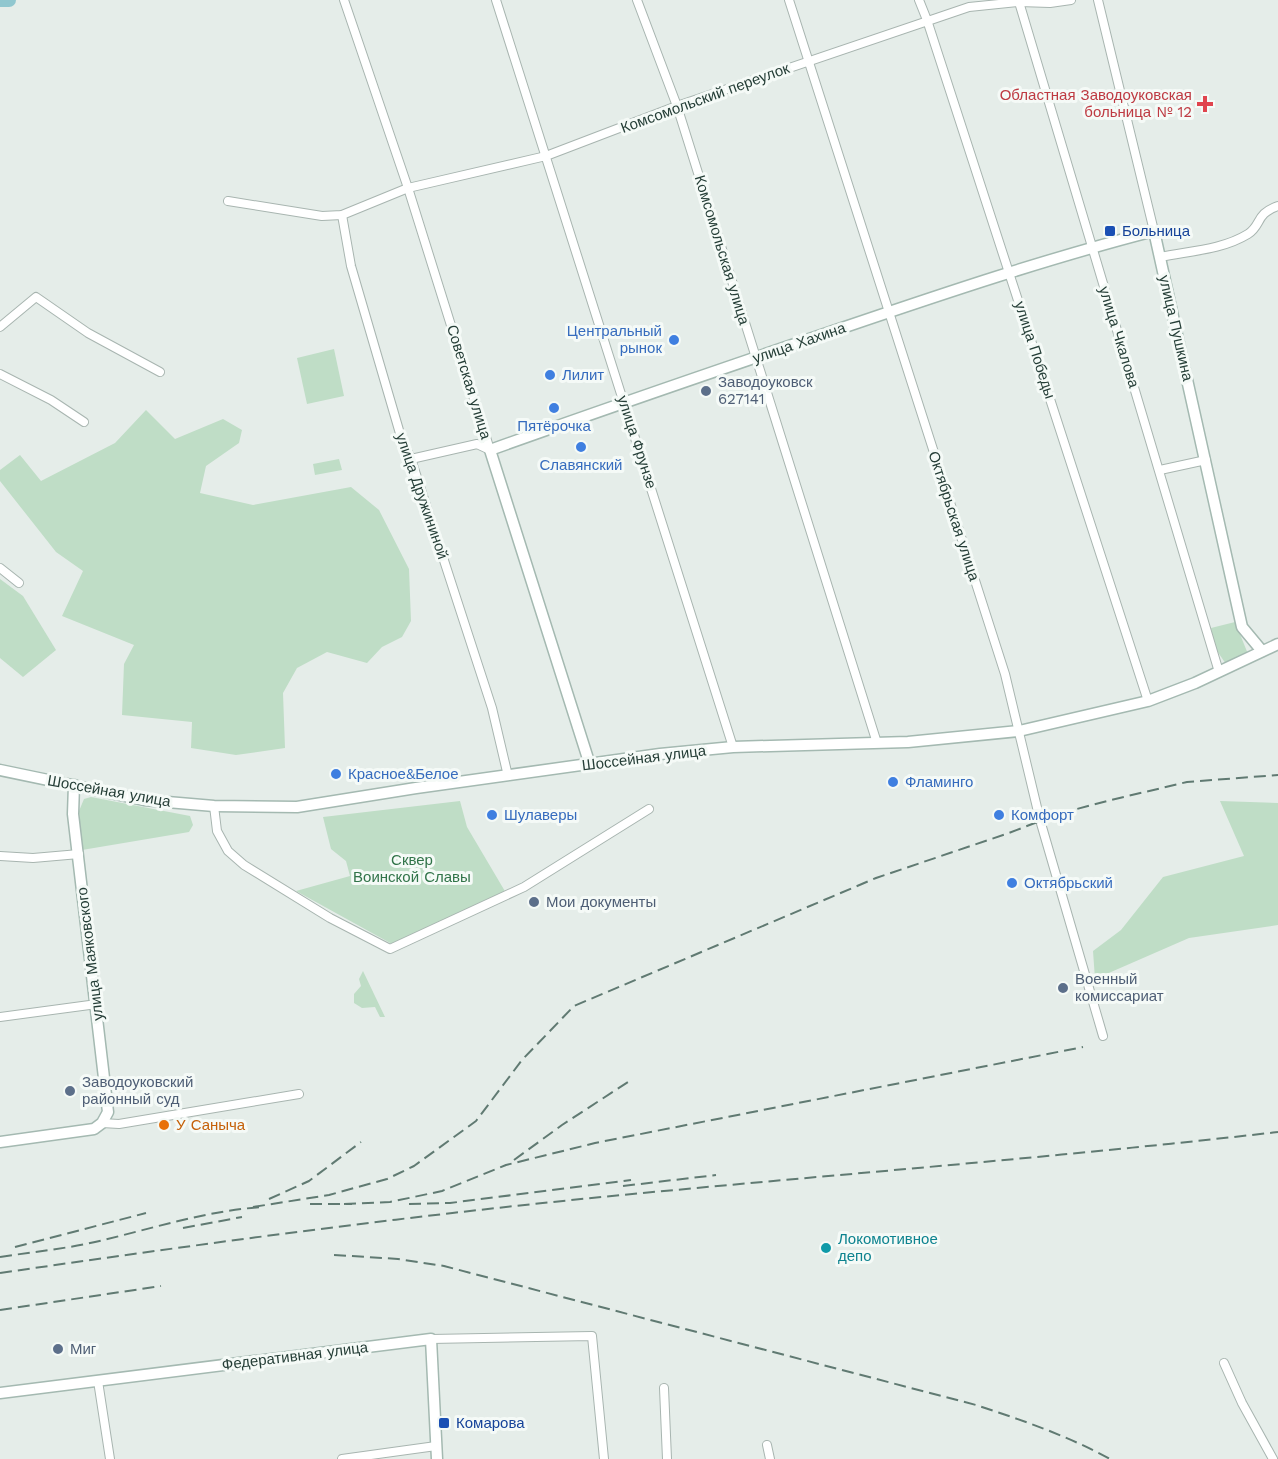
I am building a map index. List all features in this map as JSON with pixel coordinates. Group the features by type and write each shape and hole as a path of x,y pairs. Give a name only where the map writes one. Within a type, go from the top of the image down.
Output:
{"street":[{"name":"Советская улица","path":"344,0 408,188 590,765"},
{"name":"улица Фрунзе","path":"496,0 733,747"},
{"name":"Комсомольская улица","path":"637,0 677,106 877,742"},
{"name":"Октябрьская улица","path":"789,0 1005,674 1041,822 1103,1036"},
{"name":"улица Победы","path":"919,0 1148,701"},
{"name":"Комсомольский переулок","path":"342,215 408,188 546,156 677,106 969,7 1071,0"},
{"name":"улица Пушкина","path":"1098,0 1161,257 1242,627 1262,651"},
{"name":"улица Чкалова","path":"1019,2 1219,672"},
{"path":"228,201 322,216 342,215"},
{"path":"1161,257 1227,244 1250,233 1266,210 1278,206"},
{"name":"улица Дружининой","path":"342,215 351,266 401,437 411,459 492,708 508,776"},
{"name":"улица Хахина","path":"411,459 477,444 490,450 889,312 1092,247 1154,231"},
{"path":"0,327 36,297 88,333 160,372"},
{"path":"0,374 51,400 84,422"},
{"path":"1160,471 1206,460"},
{"path":"0,568 19,583"},
{"name":"Шоссейная улица","path":"0,771 144,800 214,806 297,807 660,754 733,747 950,739 1019,731 1148,701 1196,684 1278,644"},
{"name":"улица Маяковского","path":"74,785 73,814 108,1112 102,1123"},
{"path":"214,806 217,831 228,851 244,865 330,918 390,949 524,887 649,809"},
{"path":"0,856 33,858 79,854"},
{"path":"0,1017 97,1004"},
{"path":"0,1142 94,1129 102,1123 119,1124 299,1094"},
{"name":"Федеративная улица","path":"0,1393 431,1339 592,1336 604,1459"},
{"path":"431,1339 437,1459"},
{"path":"1224,1363 1242,1403 1273,1459"},
{"path":"98,1381 110,1459"},
{"path":"664,1388 667,1459"},
{"path":"766,1445 770,1459"},
{"path":"342,1459 436,1446"}],"green space":[{"path":"334,349 344,396 307,404 297,358"},
{"path":"146,410 175,439 223,419 242,430 239,443 206,466 200,493 253,505 351,487 379,510 409,569 411,621 402,637 382,647 367,663 327,652 297,668 283,693 285,748 236,755 191,748 192,722 122,715 124,664 134,645 62,616 83,571 56,552 0,481 0,470 20,455 41,481 115,443"},
{"path":"339,459 342,470 315,475 313,464"},
{"path":"0,579 23,596 56,650 23,677 0,658"},
{"path":"1235,622 1248,654 1226,664 1215,648 1211,628"},
{"path":"91,797 190,816 193,825 189,832 82,850 79,811 84,799"},
{"name":"Сквер Воинской Славы","path":"460,801 467,827 506,893 392,944 296,891 350,876 346,861 331,849 323,817"},
{"path":"1220,801 1278,803 1278,925 1189,938 1095,979 1093,951 1121,930 1163,877 1244,856"},
{"path":"363,971 385,1017 380,1017 375,1007 362,1008 354,1003 354,994 361,986 359,979"}],"waterway":[{"path":"0,0 9,0"}],"railway":[{"path":"253,1207 329,1195 387,1179 414,1166 476,1121 522,1060 574,1006 876,878 1058,814 1111,800 1187,782 1278,775"},
{"path":"344,1204 390,1202 442,1191 506,1165 595,1143 1083,1047"},
{"path":"514,1160 628,1082"},
{"path":"0,1273 233,1240 466,1211 1278,1132"},
{"path":"269,1199 309,1181 361,1142"},
{"path":"623,1186 716,1175"},
{"path":"409,1204 450,1203 631,1180"},
{"path":"310,1204 352,1204"},
{"path":"0,1257 60,1249 199,1216 262,1207"},
{"path":"15,1247 146,1213"},
{"path":"183,1228 242,1217"},
{"path":"334,1255 398,1259 444,1266 976,1405 1044,1429 1110,1459"},
{"path":"0,1310 161,1286"}],"place":[{"name":"Областная Заводоуковская больница № 12","path":"1205,104"},
{"name":"Больница","path":"1110,231"},
{"name":"Центральный рынок","path":"674,340"},
{"name":"Лилит","path":"550,375"},
{"name":"Заводоуковск 627141","path":"706,391"},
{"name":"Пятёрочка","path":"554,408"},
{"name":"Славянский","path":"581,447"},
{"name":"Красное&Белое","path":"336,774"},
{"name":"Фламинго","path":"893,782"},
{"name":"Шулаверы","path":"492,815"},
{"name":"Комфорт","path":"999,815"},
{"name":"Октябрьский","path":"1012,883"},
{"name":"Мои документы","path":"534,902"},
{"name":"Военный комиссариат","path":"1063,988"},
{"name":"Заводоуковский районный суд","path":"70,1091"},
{"name":"У Саныча","path":"164,1125"},
{"name":"Локомотивное депо","path":"826,1248"},
{"name":"Миг","path":"58,1349"},
{"name":"Комарова","path":"444,1423"}]}
